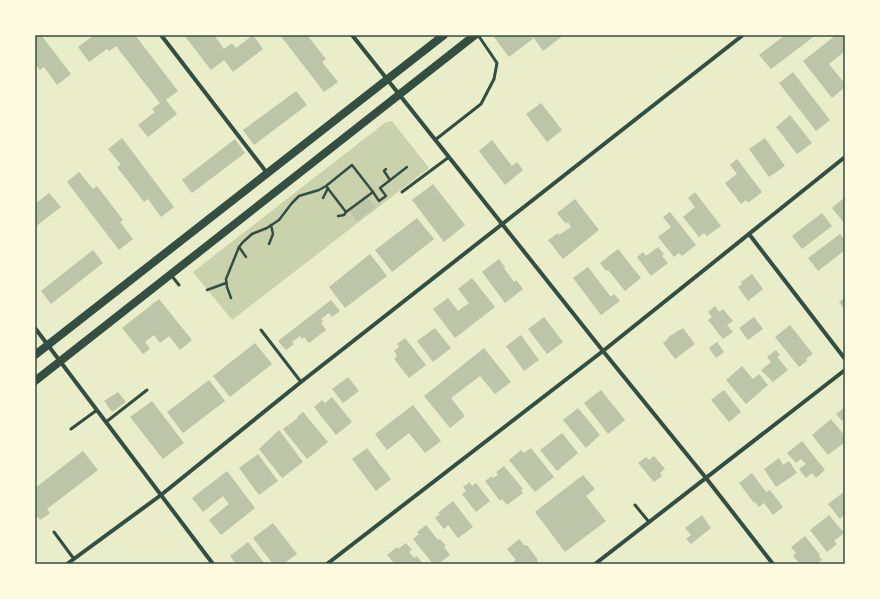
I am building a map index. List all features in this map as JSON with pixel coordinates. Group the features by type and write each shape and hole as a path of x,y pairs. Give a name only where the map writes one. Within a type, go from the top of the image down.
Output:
{"main road":[{"path":"35,355 444,35"},
{"path":"35,380 476,35"}],"street":[{"path":"161,35 266,173"},
{"path":"352,35 706,478 772,564"},
{"path":"67,564 161,495 502,223 743,35"},
{"path":"327,564 603,351 845,157"},
{"path":"749,234 845,359"},
{"path":"35,328 213,564"},
{"path":"595,564 845,370"}],"lane":[{"path":"436,140 480,104 494,79 498,63 476,35"},
{"path":"402,192 449,156"},
{"path":"170,274 179,285"},
{"path":"261,330 301,382"},
{"path":"106,422 147,390"},
{"path":"71,430 97,410"},
{"path":"635,505 649,522"},
{"path":"54,532 74,559"}],"path":[{"path":"231,298 226,283 228,272 239,247 252,234 279,220 299,196 327,187 352,165 379,201 386,196 380,188 407,167"},
{"path":"386,169 384,171 390,180"},
{"path":"323,198 327,187"},
{"path":"327,187 346,212"},
{"path":"338,216 344,215 373,192"},
{"path":"269,244 273,234 271,225"},
{"path":"239,247 246,257"},
{"path":"207,290 226,283"}],"green space":[{"path":"392,121 429,168 232,320 193,272 386,122"}],"building":[{"path":"35,35 41,35 71,74 57,85 44,67 40,70 35,63"},
{"path":"94,35 135,35 178,91 166,100 177,114 148,137 138,125 155,112 152,109 160,103 116,46 109,51 107,49 89,62 78,47"},
{"path":"184,35 214,35 224,49 232,43 236,48 253,35 263,49 233,72 224,60 211,70"},
{"path":"280,35 307,35 326,59 322,62 338,82 324,92"},
{"path":"496,35 564,35 543,51 534,38 509,57 494,37"},
{"path":"785,35 816,35 771,69 759,55"},
{"path":"836,35 845,35 845,51 829,64 845,84 845,87 832,98 803,61"},
{"path":"793,72 830,120 816,131 779,83"},
{"path":"296,91 307,105 254,145 243,130"},
{"path":"541,103 562,130 547,142 526,114"},
{"path":"790,115 812,143 797,154 776,127"},
{"path":"122,138 174,207 161,217 148,199 144,202 117,167 121,165 108,149"},
{"path":"765,138 785,166 769,177 749,149"},
{"path":"235,139 245,153 192,193 182,180"},
{"path":"492,140 512,166 517,162 523,170 505,185 479,151"},
{"path":"737,159 762,192 748,203 746,200 741,204 725,183 737,174 730,165"},
{"path":"79,172 93,189 97,186 123,220 120,222 133,239 119,250 67,182"},
{"path":"433,184 465,225 444,242 412,200"},
{"path":"695,192 721,226 707,236 704,233 699,237 683,217 695,207 688,198"},
{"path":"49,193 61,207 35,227 35,204"},
{"path":"367,197 375,207 357,221 349,211"},
{"path":"845,197 845,224 832,208"},
{"path":"575,199 599,230 563,259 548,240 571,227 568,222 566,224 557,213"},
{"path":"670,212 696,245 682,256 679,253 674,257 658,237 671,227 663,217"},
{"path":"822,213 832,226 802,249 792,236"},
{"path":"417,218 434,239 392,272 375,250"},
{"path":"840,234 845,241 845,250 818,271 808,258"},
{"path":"658,247 664,254 662,256 668,263 651,276 637,257 643,252 646,256"},
{"path":"618,249 641,278 625,291 608,270 606,271 600,263"},
{"path":"93,250 103,263 51,304 41,291"},
{"path":"370,254 387,276 345,308 329,287"},
{"path":"499,259 514,282 516,280 523,289 505,303 482,272"},
{"path":"588,267 611,297 614,294 620,301 601,315 573,278"},
{"path":"752,274 763,289 748,301 738,287 742,284 741,282"},
{"path":"472,278 495,307 455,338 433,309 448,298 458,311 469,303 458,289"},
{"path":"845,297 845,310 839,302"},
{"path":"159,299 192,340 180,350 169,336 160,343 154,335 145,342 150,349 143,354 122,328"},
{"path":"331,300 340,311 332,317 329,313 321,319 323,321 321,323 326,330 309,343 304,337 302,339 300,336 292,342 294,344 286,350 278,341"},
{"path":"715,306 719,312 723,309 733,321 727,325 733,332 723,339 708,320 712,317 708,312"},
{"path":"544,317 563,342 547,354 528,329"},
{"path":"754,317 763,329 748,340 739,328"},
{"path":"790,325 813,354 799,367 775,337"},
{"path":"435,328 451,348 433,362 417,341"},
{"path":"683,328 695,344 675,359 663,343 669,338 668,337"},
{"path":"521,335 539,360 524,371 506,346"},
{"path":"405,338 426,365 409,378 394,359 397,356 394,351 399,347 397,344"},
{"path":"717,342 724,352 716,358 709,348"},
{"path":"255,343 272,364 230,397 213,376"},
{"path":"484,348 511,382 495,394 480,376 451,398 465,416 450,428 424,396"},
{"path":"776,350 780,355 777,357 788,370 773,382 761,370 771,362 767,357"},
{"path":"742,366 753,379 759,374 768,385 746,404 726,380"},
{"path":"348,377 359,391 343,403 332,389"},
{"path":"209,380 225,401 183,433 167,412"},
{"path":"601,390 625,420 608,434 584,403"},
{"path":"724,390 741,412 729,422 711,400"},
{"path":"118,392 126,402 112,412 104,401"},
{"path":"332,397 352,422 336,435 314,407 322,400 325,403"},
{"path":"152,401 184,443 163,459 130,417"},
{"path":"413,405 441,441 425,453 409,433 387,450 375,434"},
{"path":"578,408 600,435 586,448 563,420"},
{"path":"844,408 845,419 842,421 836,414"},
{"path":"303,412 328,442 307,459 283,429 298,418 297,417"},
{"path":"831,419 845,436 845,442 828,455 812,435"},
{"path":"279,430 303,462 282,478 259,449"},
{"path":"562,433 578,453 557,471 540,450"},
{"path":"802,441 825,470 816,478 812,473 806,478 799,469 806,464 801,459 796,463 787,453"},
{"path":"367,448 391,479 376,491 352,459"},
{"path":"531,448 554,477 535,492 509,460 521,450 524,453"},
{"path":"83,451 98,470 47,509 50,513 40,520 38,517 35,519 35,488"},
{"path":"258,454 278,481 259,495 239,468"},
{"path":"654,456 665,469 660,473 662,476 654,482 638,463 646,457 649,460"},
{"path":"779,458 783,465 789,461 797,473 776,487 764,469"},
{"path":"504,466 523,489 521,491 523,493 507,505 502,499 500,501 485,481 492,476 493,478 498,475 496,472"},
{"path":"227,471 255,508 221,535 209,520 229,504 223,496 203,512 192,498"},
{"path":"752,473 766,492 770,490 783,507 773,515 764,503 759,507 755,502 754,503 739,483"},
{"path":"583,475 595,489 586,496 606,521 565,552 535,512"},
{"path":"470,482 472,486 476,483 490,501 476,512 462,494 466,491 463,487"},
{"path":"845,491 845,514 840,519 828,504"},
{"path":"453,501 473,527 458,538 448,525 444,529 435,518 440,514 438,513"},
{"path":"702,515 711,528 691,544 686,539 691,535 685,528"},
{"path":"829,515 844,533 834,541 837,544 827,552 810,530"},
{"path":"273,523 297,554 283,564 273,564 253,538"},
{"path":"426,525 438,540 440,539 446,546 444,547 450,555 438,564 433,564 413,539 419,534 417,532"},
{"path":"805,536 820,555 819,556 822,560 816,564 800,564 793,556 796,553 791,547"},
{"path":"519,539 525,546 527,545 538,560 537,561 539,564 512,563 516,560 507,549"},
{"path":"248,542 265,564 236,564 230,556"},
{"path":"406,543 412,550 409,552 414,558 417,556 422,563 395,564 387,555 397,547 398,549"}]}
